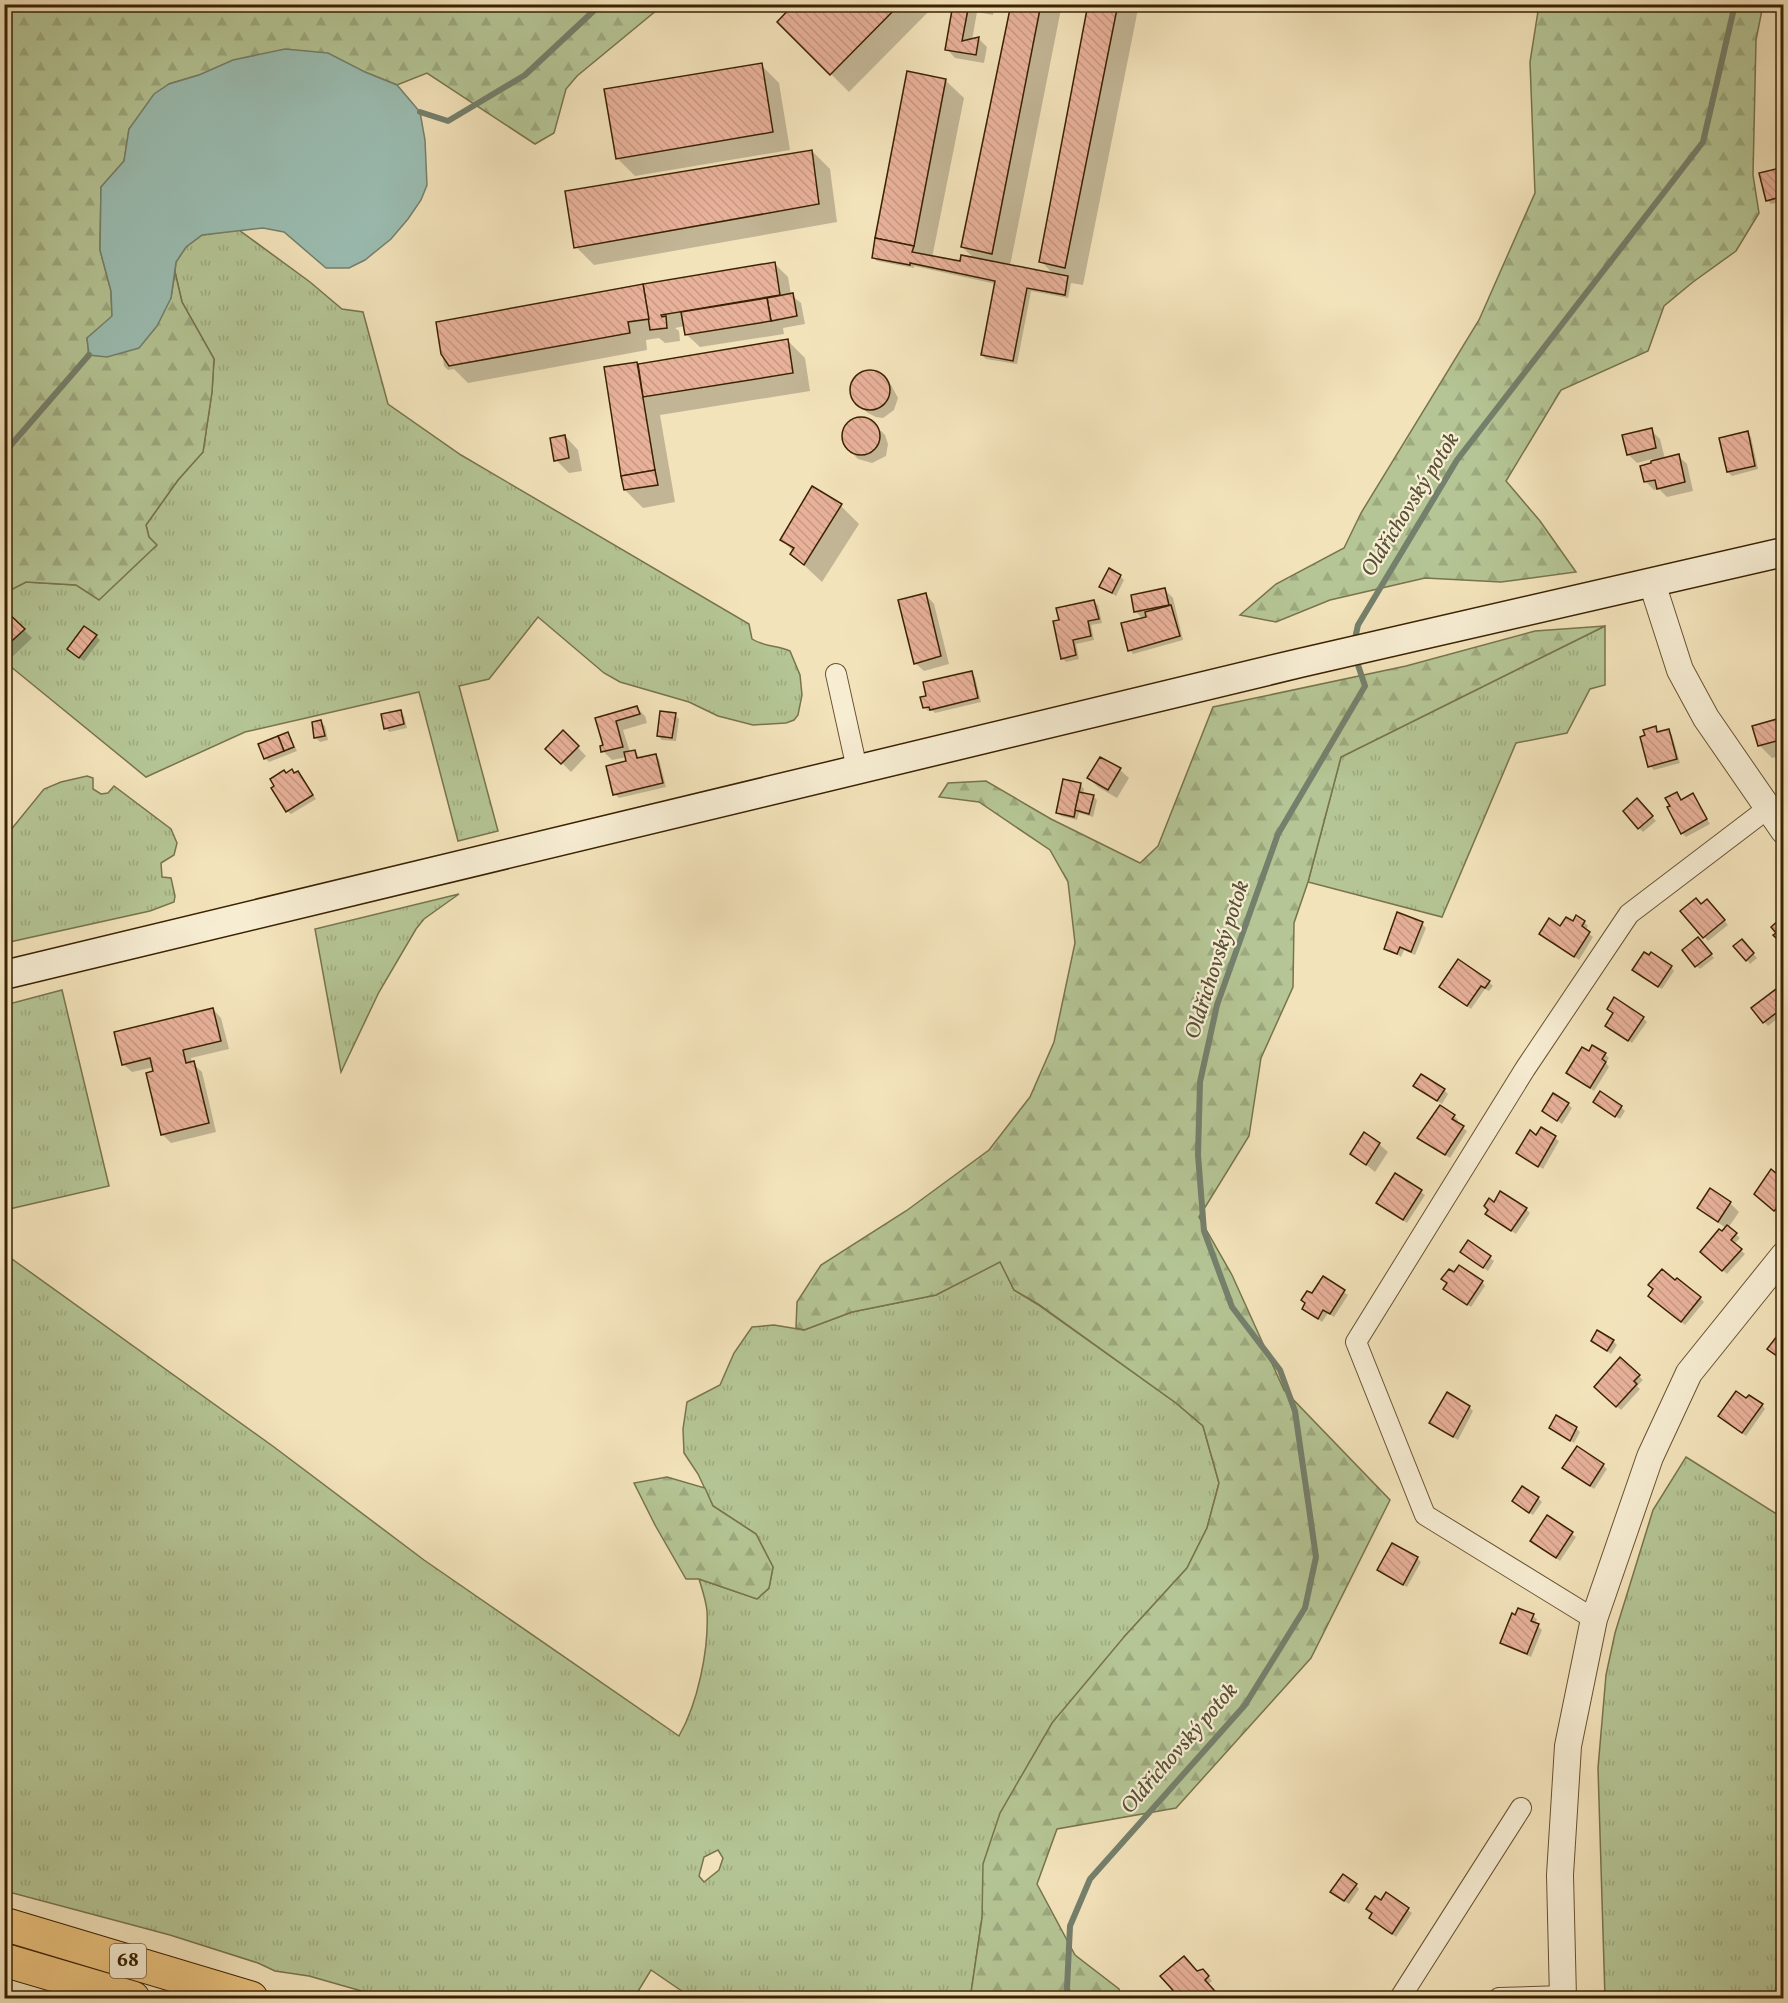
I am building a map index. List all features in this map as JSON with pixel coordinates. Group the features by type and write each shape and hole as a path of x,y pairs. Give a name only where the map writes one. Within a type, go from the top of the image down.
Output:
{"highway":[{"name":"68","path":"4,1924 251,1998"},
{"name":"68","path":"4,1960 134,1998"}],"main road":[{"path":"4,975 1408,637 1784,552"}],"street":[{"path":"1652,583 1680,670 1706,718 1784,831"},
{"path":"836,674 857,769"},
{"path":"1594,1619 1425,1515 1356,1342 1525,1069 1629,914 1767,809"},
{"path":"1499,1998 1563,1997 1560,1875 1568,1746 1594,1619 1650,1457 1689,1373 1784,1255"},
{"path":"1400,1998 1521,1808"}],"green space":[{"path":"5,5 663,5 577,76 566,89 554,133 535,144 427,73 397,85 365,72 199,75 169,84 129,129 124,161 101,187 100,250 111,291 112,317 87,338 89,355 171,298 175,272 182,302 214,359 212,392 203,452 178,480 146,525 149,537 157,545 99,600 76,585 26,582 5,593"},
{"path":"1539,5 1763,5 1756,40 1753,175 1759,213 1736,251 1664,306 1648,351 1561,390 1506,481 1540,521 1576,572 1501,582 1425,578 1330,600 1276,622 1240,615 1276,584 1344,548 1361,513 1479,320 1535,193 1530,62"},
{"path":"239,230 310,282 342,309 363,312 388,404 461,455 749,624 752,639 790,651 800,675 802,695 798,715 794,720 786,723 753,725 718,716 689,702 620,682 604,673 538,617 489,679 459,686 498,831 458,841 419,692 245,732 146,777 5,662 4,593 26,582 76,585 156,546 149,537 146,525 178,480 203,452 212,391 214,359 182,302 175,272 176,262 186,247 202,235"},
{"path":"1605,626 1605,685 1590,689 1567,733 1516,743 1442,917 1308,882 1341,757"},
{"path":"1605,626 1341,757 1308,882 1294,923 1293,987 1261,1058 1249,1136 1199,1217 1232,1275 1284,1390 1390,1500 1311,1658 1176,1808 1057,1829 1037,1884 1075,1955 1119,1989 1121,1998 972,1998 982,1918 983,1864 1000,1813 1052,1723 1124,1637 1187,1568 1207,1528 1219,1483 1203,1426 1176,1403 1038,1304 1014,1290 1000,1262 936,1295 852,1312 804,1330 796,1328 797,1302 821,1265 906,1211 989,1150 1030,1097 1054,1042 1075,943 1068,882 1050,850 979,802 939,797 948,783 986,781 1051,819 1140,863 1158,846 1213,707 1406,666 1535,631"},
{"path":"87,776 93,778 93,789 101,794 108,793 114,786 171,829 177,843 174,855 161,863 162,877 171,878 174,902 150,911 5,943 5,837 44,789"},
{"path":"459,894 424,919 416,929 379,992 341,1072 315,929"},
{"path":"62,990 109,1186 5,1210 5,1005"},
{"path":"5,1254 274,1447 424,1560 679,1736 692,1708 704,1659 707,1611 699,1579 757,1599 769,1588 773,1567 756,1534 713,1506 698,1474 684,1453 683,1429 687,1402 720,1385 734,1353 752,1327 774,1325 804,1330 852,1312 936,1295 1000,1261 1014,1290 1176,1403 1203,1426 1219,1483 1207,1528 1187,1568 1124,1637 982,1918 972,1998 692,1998 651,1970 634,1998 386,1998 309,1976 275,1971 258,1963 170,1935 5,1891","holes":["718,1850 723,1858 719,1870 704,1882 699,1876 704,1857"]},
{"path":"1686,1457 1783,1518 1783,1998 1605,1998 1598,1768 1606,1675 1615,1633 1653,1510"},
{"path":"667,1477 705,1488 713,1506 756,1534 773,1567 769,1588 757,1599 699,1579 686,1579 634,1483"}],"water":[{"path":"285,49 328,53 397,85 420,112 425,140 427,185 421,200 391,239 365,260 349,268 326,268 284,232 263,228 202,235 186,247 176,262 171,298 157,326 139,348 107,357 89,355 87,338 112,316 111,291 100,250 101,187 124,161 129,129 154,94 169,84 199,75 233,60"}],"building":[{"path":"794,4 900,4 830,75 777,22"},
{"path":"953,4 969,4 962,41 979,37 976,55 945,50"},
{"path":"1011,4 1041,4 992,254 961,247"},
{"path":"1088,4 1118,4 1065,268 1039,262"},
{"path":"762,63 773,132 616,159 604,89"},
{"path":"907,71 946,79 914,246 875,238"},
{"path":"812,150 819,204 574,248 565,191"},
{"path":"1784,167 1784,196 1766,201 1759,173"},
{"path":"875,238 914,246 912,252 960,261 961,255 1068,276 1065,295 1027,288 1013,361 981,355 995,281 910,263 910,265 872,258"},
{"path":"775,262 780,295 661,315 666,316 667,328 650,330 643,284"},
{"path":"643,284 649,319 628,322 630,333 449,366 441,354 436,322"},
{"path":"793,293 797,316 771,321 767,298"},
{"path":"767,298 771,321 685,335 681,312"},
{"path":"788,339 793,373 643,397 638,364"},
{"path":"637,362 655,470 621,476 604,367"},
{"path":"870,370 884,376 890,390 884,404 870,410 856,404 850,390 856,376"},
{"path":"861,417 868,418 874,423 879,429 879,443 874,449 868,454 861,455 854,454 848,449 843,443 842,436 843,429 848,423 854,418"},
{"path":"1652,428 1656,448 1627,455 1622,435"},
{"path":"1748,431 1755,466 1727,472 1719,438"},
{"path":"565,435 569,458 554,461 550,438"},
{"path":"1679,454 1685,482 1657,489 1655,480 1644,482 1640,466"},
{"path":"655,470 658,485 624,490 621,476"},
{"path":"812,486 842,504 804,565 790,554 794,548 780,540"},
{"path":"1109,568 1121,575 1112,593 1099,587"},
{"path":"1165,588 1169,605 1134,612 1131,595"},
{"path":"926,593 941,656 914,664 898,600"},
{"path":"1094,600 1099,619 1088,621 1091,636 1073,640 1076,655 1061,659 1053,621 1059,620 1056,608"},
{"path":"1171,605 1180,636 1128,651 1121,623 1146,617 1145,612"},
{"path":"6,611 25,629 4,648 4,613"},
{"path":"84,626 97,635 79,658 67,649"},
{"path":"972,671 978,698 930,710 929,707 923,708 920,697 926,696 923,682"},
{"path":"637,706 640,714 616,721 623,747 601,752 600,746 603,745 595,718"},
{"path":"401,710 404,724 384,729 381,714"},
{"path":"660,711 676,713 672,738 657,736"},
{"path":"1784,717 1784,739 1758,746 1752,726"},
{"path":"321,720 325,736 314,738 312,722"},
{"path":"1656,726 1657,732 1669,729 1677,759 1648,767 1640,737 1645,735 1643,730"},
{"path":"563,730 579,746 561,764 545,749"},
{"path":"288,732 294,747 284,751 278,736"},
{"path":"278,736 284,751 264,759 258,744"},
{"path":"635,750 637,758 656,754 663,783 613,795 606,766 626,761 624,752"},
{"path":"1100,757 1121,768 1108,790 1087,778"},
{"path":"292,769 294,773 298,771 313,795 286,812 271,788 274,786 270,779 284,770 286,773"},
{"path":"1063,779 1081,783 1074,817 1056,813"},
{"path":"1079,792 1094,795 1089,814 1075,810"},
{"path":"1677,792 1681,800 1693,793 1707,819 1681,834 1667,807 1670,806 1665,798"},
{"path":"1637,798 1653,816 1638,829 1623,811"},
{"path":"1696,898 1701,904 1707,899 1725,920 1703,938 1680,911"},
{"path":"1397,912 1423,922 1411,952 1400,947 1397,954 1384,949"},
{"path":"1576,915 1585,921 1582,926 1590,932 1574,957 1539,934 1549,918 1560,926 1566,917 1573,921"},
{"path":"1781,918 1784,920 1784,946 1773,935 1776,933 1771,927"},
{"path":"1698,937 1712,954 1695,967 1682,950"},
{"path":"1742,939 1754,953 1746,961 1733,946"},
{"path":"1644,952 1649,955 1651,952 1672,966 1658,987 1632,970"},
{"path":"1458,959 1490,981 1485,988 1481,986 1467,1006 1439,987"},
{"path":"1784,983 1784,999 1776,1005 1780,1010 1763,1023 1751,1008"},
{"path":"1614,997 1644,1017 1628,1041 1605,1026 1613,1013 1607,1009"},
{"path":"213,1008 221,1041 183,1050 186,1063 194,1061 209,1123 161,1135 146,1073 153,1071 150,1058 122,1065 114,1032"},
{"path":"1592,1045 1606,1053 1602,1059 1606,1062 1590,1088 1566,1073 1582,1047 1589,1051"},
{"path":"1421,1074 1445,1089 1437,1101 1413,1086"},
{"path":"1600,1091 1622,1106 1615,1117 1593,1102"},
{"path":"1553,1093 1569,1103 1557,1121 1542,1111"},
{"path":"1440,1105 1455,1115 1452,1119 1464,1126 1445,1155 1417,1138"},
{"path":"1541,1127 1556,1136 1538,1167 1516,1153 1530,1130 1536,1135"},
{"path":"1364,1132 1380,1143 1366,1165 1350,1154"},
{"path":"1771,1169 1777,1174 1782,1169 1784,1170 1784,1201 1774,1211 1754,1194"},
{"path":"1395,1173 1422,1190 1403,1220 1376,1203"},
{"path":"1710,1188 1731,1202 1718,1222 1697,1208"},
{"path":"1500,1191 1527,1208 1511,1231 1485,1214 1488,1210 1484,1206 1489,1198 1494,1202"},
{"path":"1727,1225 1737,1233 1731,1240 1742,1249 1722,1271 1700,1252 1719,1229 1722,1231"},
{"path":"1468,1240 1491,1256 1483,1268 1460,1252"},
{"path":"1459,1265 1483,1281 1467,1305 1443,1289 1447,1283 1441,1279 1449,1269 1454,1272"},
{"path":"1662,1269 1701,1297 1681,1322 1648,1296 1653,1289 1648,1285"},
{"path":"1323,1276 1345,1290 1330,1314 1323,1310 1318,1319 1302,1309 1305,1303 1301,1300 1307,1291 1312,1293"},
{"path":"1784,1327 1784,1361 1767,1349"},
{"path":"1597,1330 1614,1340 1607,1351 1591,1341"},
{"path":"1620,1357 1640,1375 1634,1381 1637,1384 1616,1407 1594,1387"},
{"path":"1736,1391 1746,1398 1749,1395 1763,1404 1742,1433 1718,1416"},
{"path":"1447,1392 1470,1406 1453,1437 1429,1423"},
{"path":"1556,1415 1577,1427 1570,1441 1549,1428"},
{"path":"1577,1446 1604,1464 1590,1486 1562,1468"},
{"path":"1522,1486 1539,1497 1529,1513 1512,1501"},
{"path":"1547,1515 1573,1532 1556,1558 1530,1541"},
{"path":"1392,1543 1418,1557 1403,1585 1377,1570"},
{"path":"1518,1608 1534,1614 1531,1621 1539,1624 1527,1654 1500,1643 1512,1613 1515,1615"},
{"path":"1343,1874 1357,1884 1344,1901 1330,1892"},
{"path":"1386,1892 1409,1908 1392,1934 1369,1918 1372,1913 1366,1909 1375,1896 1381,1900"},
{"path":"1184,1956 1197,1971 1203,1969 1209,1976 1205,1980 1221,1998 1180,1998 1160,1976"}],"waterway":[{"path":"420,112 448,121 525,75 601,4"},
{"name":"Oldřichovský potok","path":"1354,643 1358,625 1457,460 1703,142 1735,4"},
{"path":"4,453 89,355"},
{"name":"Oldřichovský potok","path":"1069,1998 1067,1988 1070,1926 1090,1879 1245,1705 1305,1608 1316,1557 1295,1411 1280,1370 1232,1307 1204,1231 1198,1155 1200,1082 1217,1005 1278,834 1365,686 1356,659"}]}
